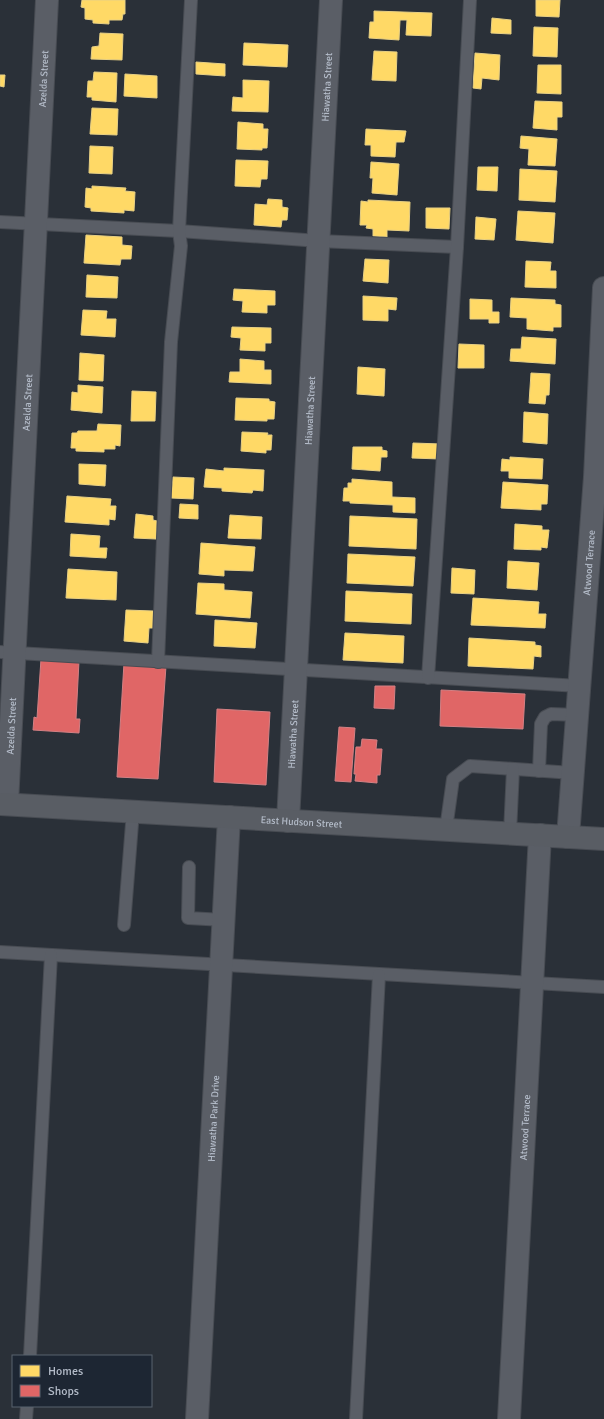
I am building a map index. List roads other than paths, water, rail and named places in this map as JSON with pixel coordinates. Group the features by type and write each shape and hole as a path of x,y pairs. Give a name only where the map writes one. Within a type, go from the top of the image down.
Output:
{"main road":[{"name":"East Hudson Street","path":"4,804 604,839"}],"street":[{"name":"Azelda Street","path":"4,804 8,653 35,225 47,0"},
{"name":"Hiawatha Street","path":"288,820 330,0"},
{"name":"Atwood Terrace","path":"568,837 595,477 604,288"},
{"name":"Hiawatha Park Drive","path":"197,1419 229,817"},
{"name":"Atwood Terrace","path":"509,1419 540,835"}],"lane":[{"path":"158,662 171,342 181,246 179,231 191,0"},
{"path":"428,678 458,246 470,0"},
{"path":"0,222 35,225 179,231 318,241 458,246"},
{"path":"8,653 579,686"},
{"path":"539,771 541,724 545,717 551,714 577,715"},
{"path":"446,829 453,779 470,766 573,773"},
{"path":"510,833 513,769"},
{"path":"124,925 133,811"},
{"path":"189,868 188,918 224,920"},
{"path":"0,952 604,988"},
{"path":"30,1355 51,955"},
{"path":"356,1419 379,975"},
{"path":"26,1419 27,1407"}]}
